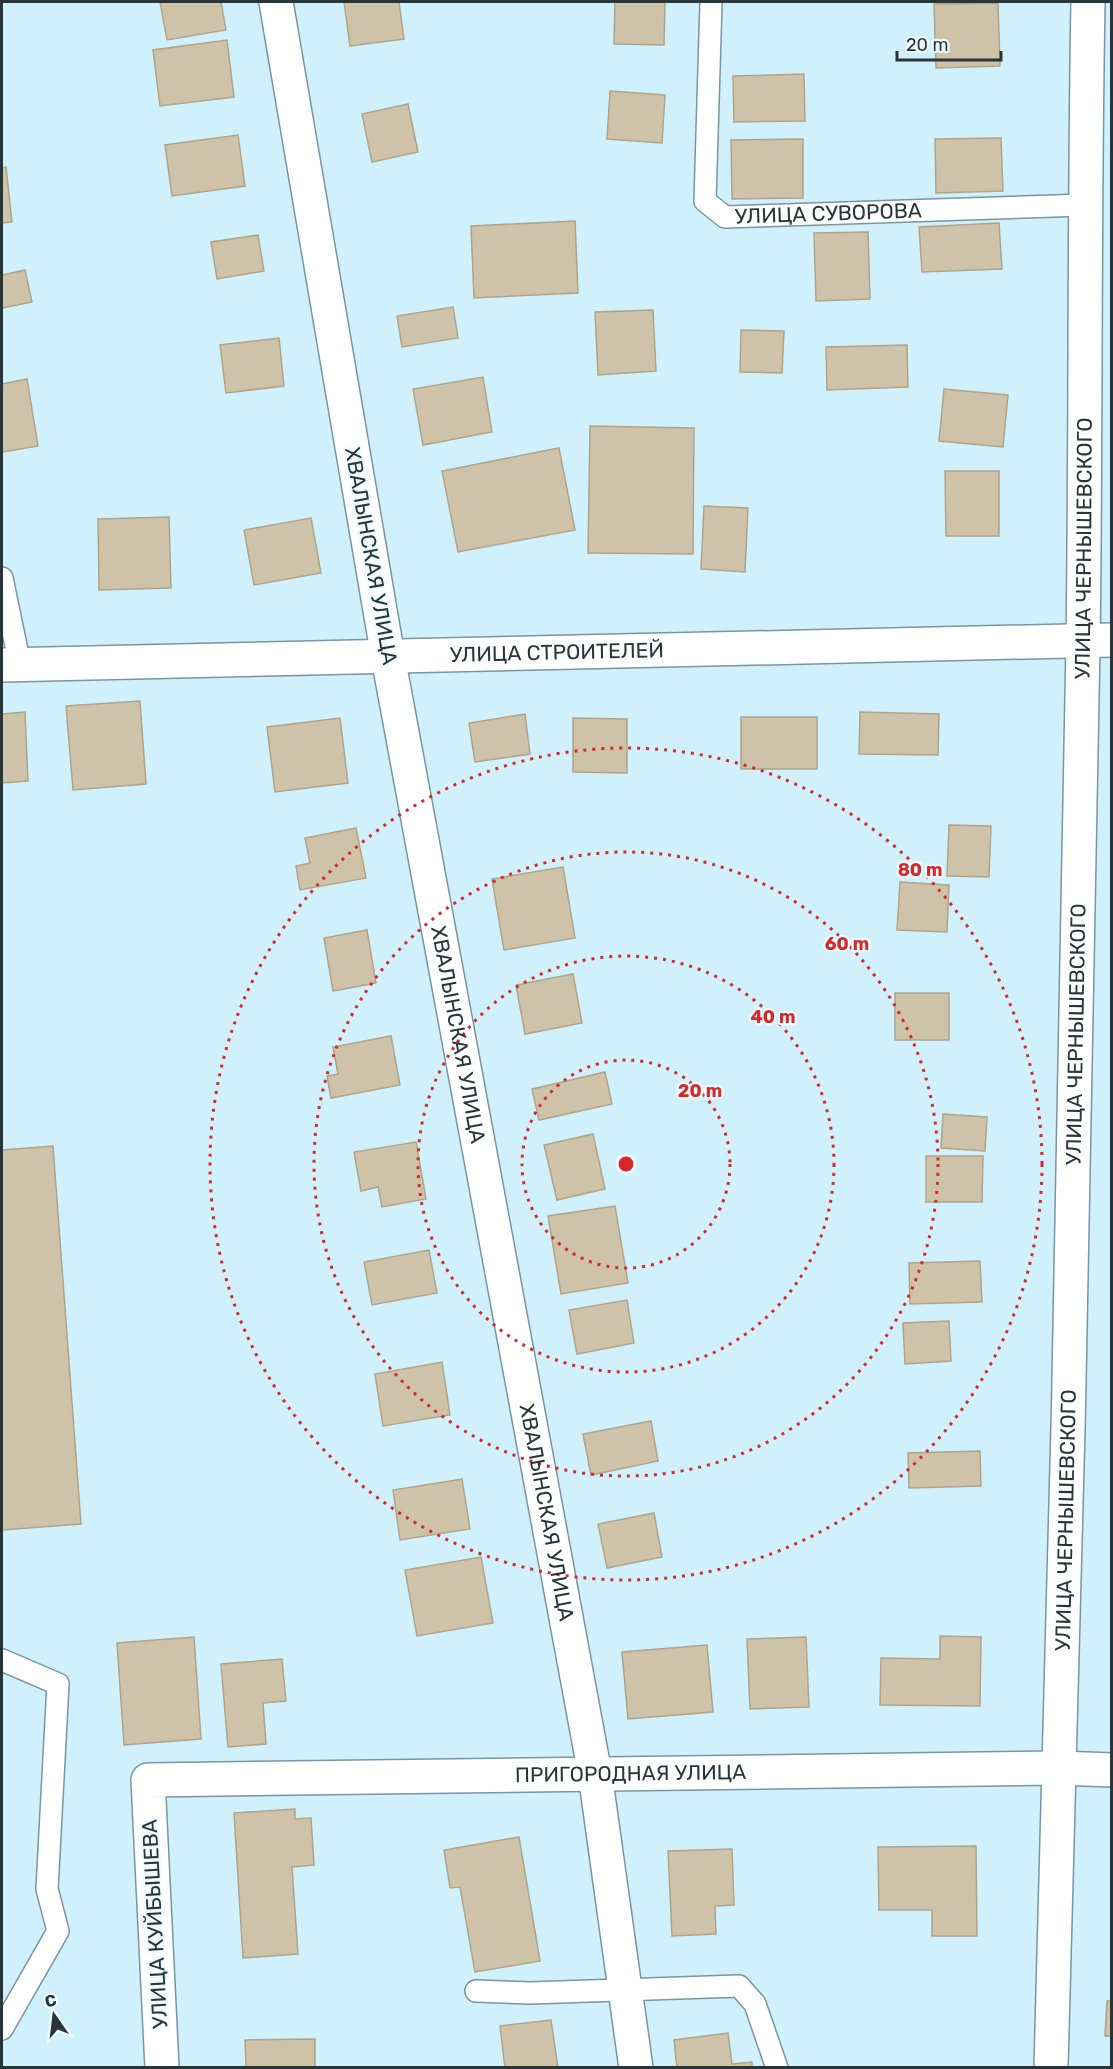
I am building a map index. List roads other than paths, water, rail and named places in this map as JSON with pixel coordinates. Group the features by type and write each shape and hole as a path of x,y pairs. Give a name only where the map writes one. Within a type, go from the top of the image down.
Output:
{"street":[{"name":"ХВАЛЫНСКАЯ УЛИЦА","path":"276,2 388,657 595,1774 636,2067"},
{"name":"УЛИЦА ЧЕРНЫШЕВСКОГО","path":"1051,2067 1097,640 1084,205 1088,2"},
{"name":"УЛИЦА СТРОИТЕЛЕЙ","path":"11,665 1097,640"},
{"name":"ПРИГОРОДНАЯ УЛИЦА","path":"148,1780 1060,1768 1112,1770"},
{"name":"УЛИЦА КУЙБЫШЕВА","path":"148,1780 162,2067"}],"lane":[{"name":"УЛИЦА СУВОРОВА","path":"711,2 705,201 725,217 1084,205"},
{"path":"2,578 11,665"},
{"path":"2,1660 58,1684 47,1889 58,1932 2,2029"},
{"path":"476,1991 530,1993 739,1986 755,2004 777,2067"}]}
